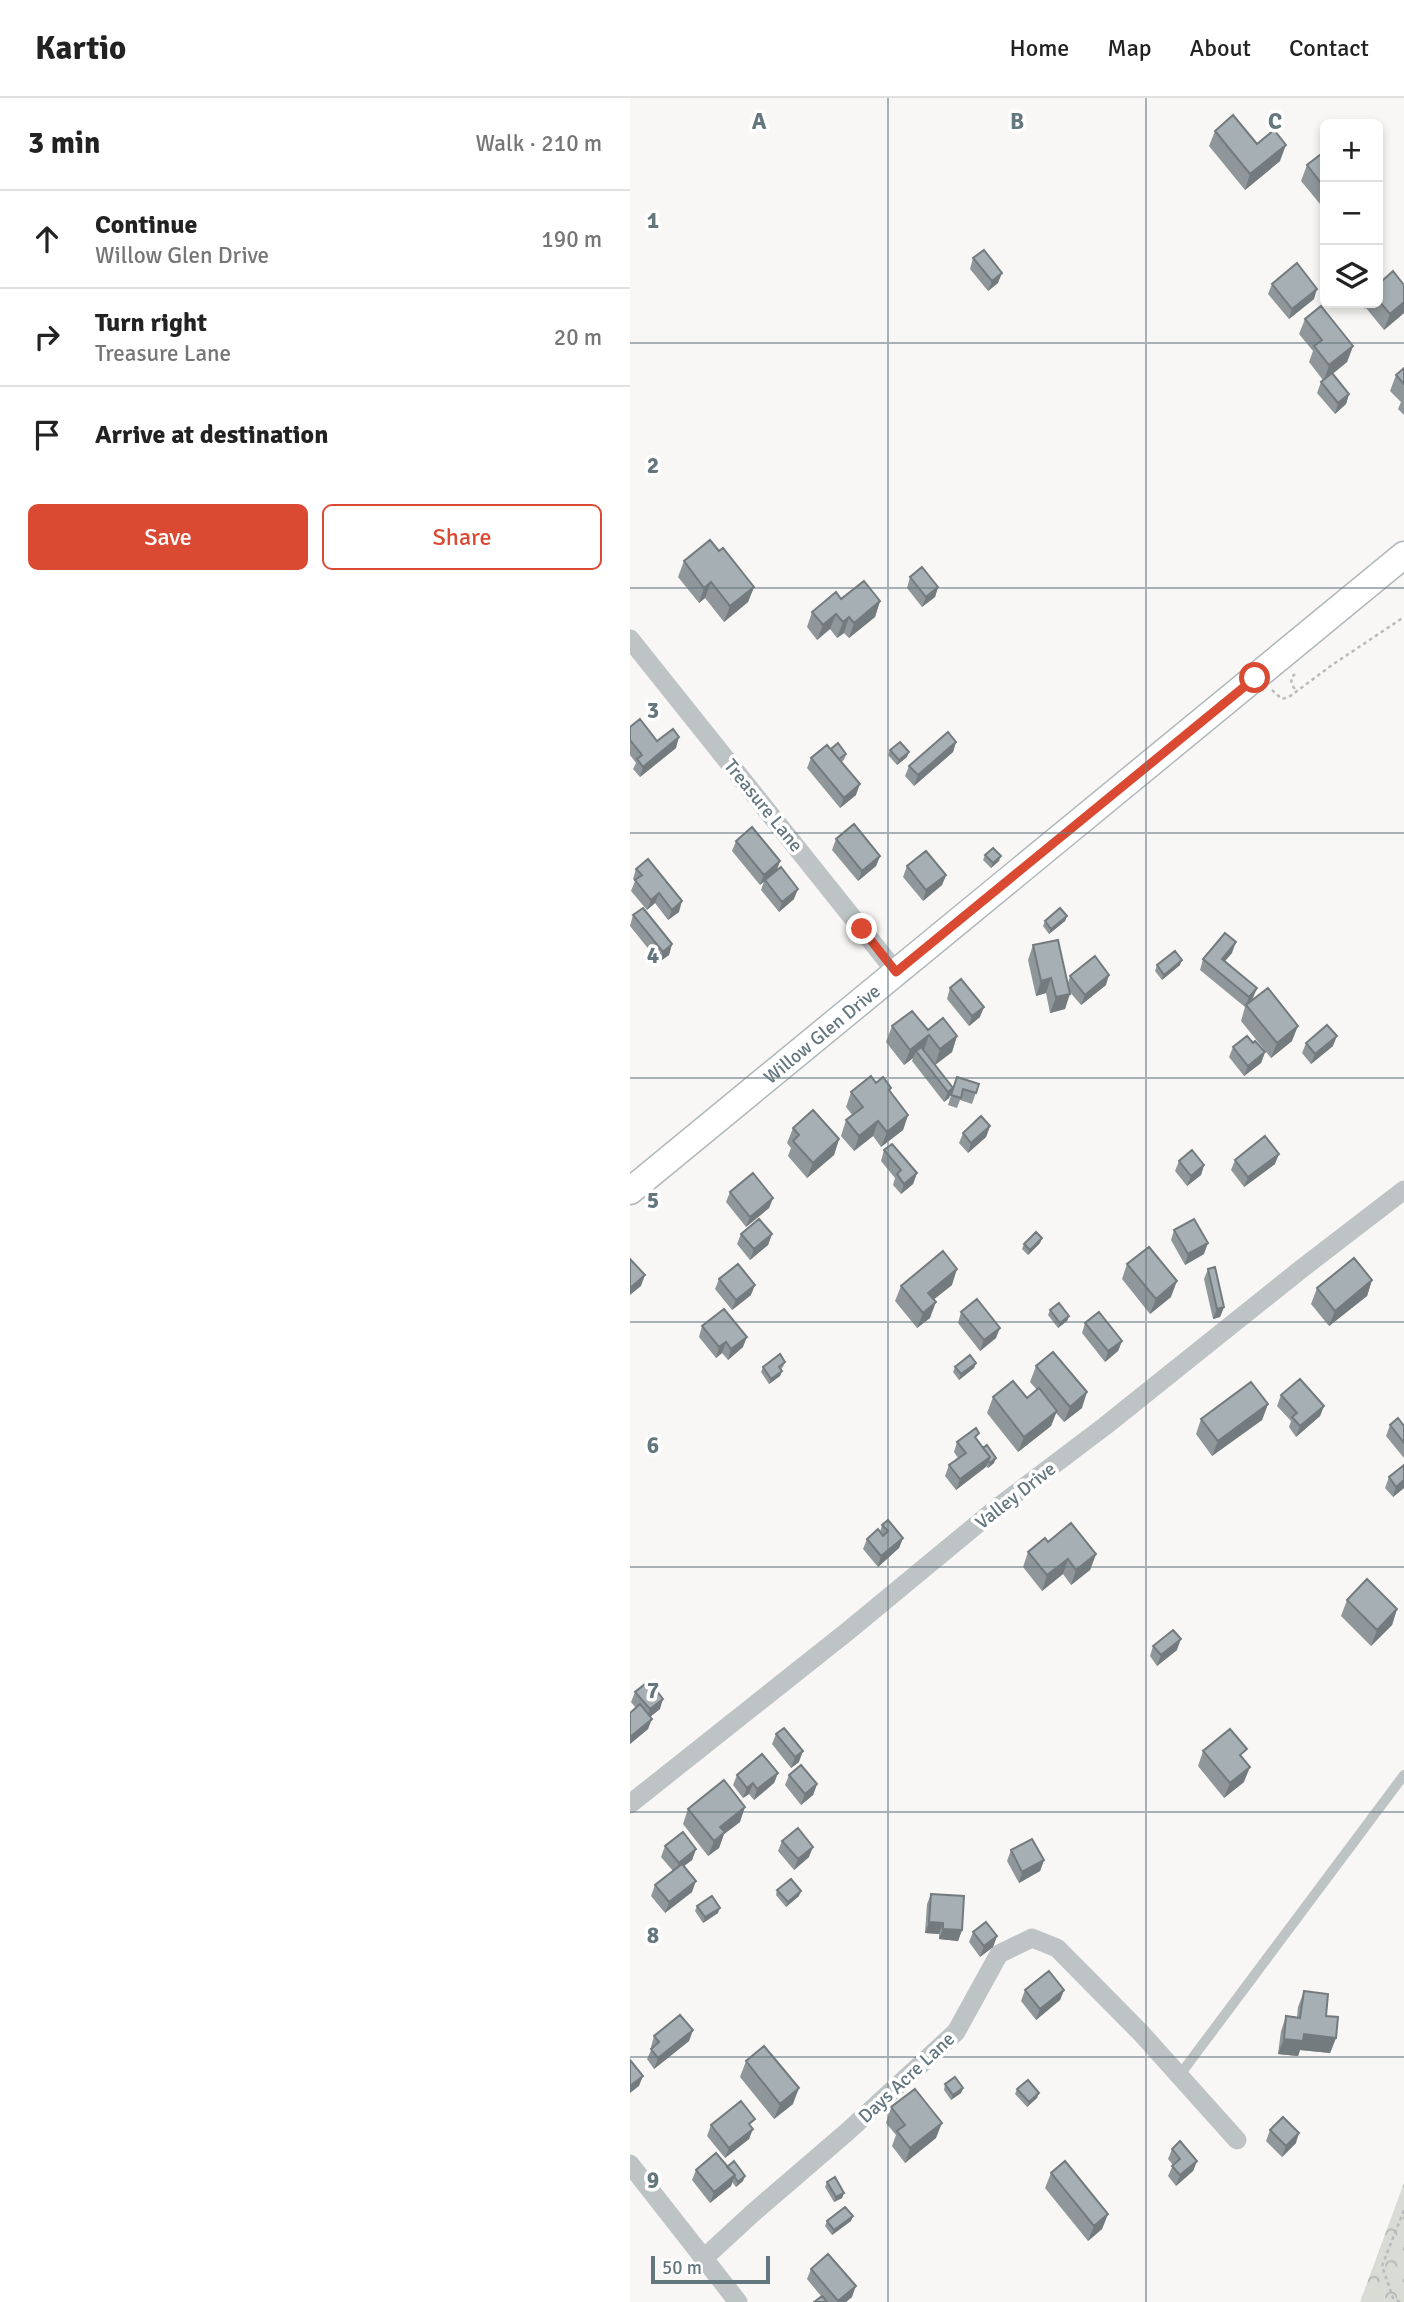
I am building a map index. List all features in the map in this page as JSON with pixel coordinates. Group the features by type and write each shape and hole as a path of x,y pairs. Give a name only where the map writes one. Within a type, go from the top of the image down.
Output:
{"main road":[{"name":"Willow Glen Drive","path":"630,1191 1404,555"}],"street":[{"name":"Treasure Lane","path":"630,639 896,972"},
{"name":"Valley Drive","path":"630,1804 848,1631 998,1507 1404,1190"},
{"name":"Days Acre Lane","path":"704,2258 956,2032 999,1954 1032,1938 1057,1948 1141,2033 1237,2140"},
{"path":"630,2164 738,2302"}],"lane":[{"path":"1179,2076 1404,1775"}],"path":[{"path":"1259,675 1277,696 1282,699 1289,697 1404,617"},
{"path":"1400,2302 1393,2298 1382,2266 1404,2210"}],"green space":[{"path":"1404,2183 1404,2302 1360,2302"}],"building":[{"path":"1233,115 1257,144 1274,130 1286,145 1250,174 1215,131"},
{"path":"1320,155 1320,182 1307,165"},
{"path":"984,250 1002,273 992,281 973,258"},
{"path":"1297,263 1317,289 1292,309 1272,284"},
{"path":"1393,271 1404,285 1404,302 1390,314 1383,306 1383,280"},
{"path":"1320,307 1323,308 1353,346 1329,365 1314,346 1322,340 1305,319"},
{"path":"1404,368 1404,384 1396,375"},
{"path":"1332,373 1349,394 1338,403 1321,382"},
{"path":"710,540 719,551 723,548 754,587 730,606 711,582 704,588 684,561"},
{"path":"922,567 938,587 926,597 910,577"},
{"path":"864,581 880,601 854,623 849,617 843,622 836,614 823,625 812,612 836,592 841,599"},
{"path":"640,719 657,741 673,729 679,737 643,767 637,759 642,755 630,740 630,727"},
{"path":"948,732 956,742 918,775 909,766"},
{"path":"900,742 909,752 899,760 890,750"},
{"path":"838,743 846,754 839,759 831,749"},
{"path":"827,745 860,784 844,798 811,758"},
{"path":"854,824 880,856 862,871 836,839"},
{"path":"752,827 780,861 764,875 736,841"},
{"path":"993,848 1001,856 993,863 985,855"},
{"path":"926,851 946,875 926,890 907,866"},
{"path":"648,859 682,901 672,910 659,893 651,900 635,880 642,875 636,869"},
{"path":"781,867 798,889 782,902 765,880"},
{"path":"643,908 672,944 663,952 633,915"},
{"path":"1060,908 1067,916 1051,929 1045,921"},
{"path":"1225,933 1236,942 1222,959 1257,988 1249,997 1203,959"},
{"path":"1058,940 1070,994 1056,997 1051,978 1041,981 1033,945"},
{"path":"1175,951 1182,960 1164,975 1157,965"},
{"path":"1095,956 1109,975 1085,995 1070,976"},
{"path":"961,979 984,1007 972,1016 950,988"},
{"path":"1268,988 1298,1026 1277,1043 1246,1005"},
{"path":"912,1011 928,1030 943,1018 957,1036 940,1049 929,1035 910,1050 892,1026"},
{"path":"1327,1025 1337,1036 1315,1054 1306,1043"},
{"path":"1247,1036 1265,1052 1248,1066 1233,1047"},
{"path":"921,1047 953,1088 948,1092 916,1051"},
{"path":"871,1076 876,1083 883,1077 891,1088 889,1090 908,1115 887,1132 878,1121 859,1136 846,1120 863,1107 851,1092"},
{"path":"957,1077 979,1084 976,1093 963,1089 961,1098 951,1095"},
{"path":"813,1110 839,1139 813,1163 793,1141 799,1135 793,1128"},
{"path":"981,1116 990,1126 971,1143 963,1133"},
{"path":"1265,1136 1279,1154 1248,1177 1235,1160"},
{"path":"892,1144 917,1173 904,1184 897,1174 901,1170 884,1150"},
{"path":"1192,1150 1204,1165 1191,1176 1179,1161"},
{"path":"753,1173 773,1198 750,1217 730,1192"},
{"path":"759,1219 772,1234 754,1249 741,1234"},
{"path":"1194,1219 1208,1243 1188,1254 1174,1230"},
{"path":"1036,1232 1042,1238 1030,1250 1024,1244"},
{"path":"1149,1247 1177,1281 1156,1299 1127,1264"},
{"path":"943,1251 957,1269 928,1293 936,1302 923,1313 901,1286"},
{"path":"1354,1258 1372,1280 1335,1311 1317,1288"},
{"path":"630,1259 645,1275 630,1288"},
{"path":"738,1264 755,1285 736,1300 719,1279"},
{"path":"1215,1267 1224,1307 1217,1309 1208,1269"},
{"path":"977,1299 1000,1328 984,1340 961,1312"},
{"path":"1059,1303 1069,1316 1060,1323 1050,1310"},
{"path":"724,1309 747,1337 731,1349 726,1342 719,1347 702,1326"},
{"path":"1099,1312 1122,1341 1108,1351 1085,1323"},
{"path":"1053,1352 1087,1392 1070,1407 1036,1366"},
{"path":"780,1354 785,1362 779,1367 782,1371 771,1379 763,1367"},
{"path":"970,1355 976,1363 961,1374 955,1367"},
{"path":"1300,1379 1324,1406 1300,1426 1292,1417 1297,1413 1281,1395"},
{"path":"1013,1381 1027,1398 1039,1388 1057,1411 1024,1437 993,1397"},
{"path":"1251,1382 1268,1404 1218,1441 1201,1419"},
{"path":"1398,1418 1404,1426 1404,1443 1390,1425"},
{"path":"976,1428 979,1433 975,1437 990,1457 960,1479 949,1465 966,1453 957,1442"},
{"path":"987,1445 996,1458 990,1463 990,1457 983,1448"},
{"path":"1404,1465 1404,1480 1396,1487 1389,1477"},
{"path":"888,1520 903,1538 881,1556 867,1539 878,1529 883,1536 888,1531 882,1525"},
{"path":"1071,1523 1096,1554 1076,1570 1068,1559 1047,1575 1028,1552 1045,1538 1048,1542"},
{"path":"1367,1579 1397,1609 1377,1630 1347,1600"},
{"path":"1173,1630 1181,1639 1161,1655 1153,1646"},
{"path":"649,1681 663,1699 650,1709 635,1692"},
{"path":"640,1704 652,1719 630,1737 630,1713"},
{"path":"784,1728 803,1751 795,1757 776,1734"},
{"path":"1230,1729 1247,1749 1240,1755 1250,1767 1230,1783 1203,1751"},
{"path":"762,1754 778,1773 757,1789 753,1783 747,1788 737,1775"},
{"path":"801,1765 817,1784 805,1794 789,1775"},
{"path":"724,1780 745,1807 720,1827 725,1832 714,1841 688,1809"},
{"path":"798,1828 813,1847 798,1859 782,1841"},
{"path":"683,1832 696,1849 679,1863 665,1846"},
{"path":"1032,1839 1044,1860 1022,1872 1011,1850"},
{"path":"682,1864 696,1881 669,1902 655,1885"},
{"path":"791,1879 801,1891 788,1902 777,1890"},
{"path":"931,1894 964,1896 962,1930 943,1929 943,1923 929,1922"},
{"path":"712,1896 720,1908 705,1917 697,1906"},
{"path":"986,1922 997,1936 984,1946 973,1932"},
{"path":"1049,1971 1064,1990 1040,2009 1025,1990"},
{"path":"1304,1991 1328,1994 1326,2016 1338,2017 1336,2038 1304,2034 1303,2041 1284,2039 1286,2016 1300,2018"},
{"path":"680,2015 693,2030 658,2058 651,2049 659,2042 654,2036"},
{"path":"764,2046 799,2088 780,2104 746,2061"},
{"path":"630,2060 643,2076 630,2086"},
{"path":"955,2077 963,2088 953,2095 945,2084"},
{"path":"1028,2080 1039,2093 1029,2102 1017,2089"},
{"path":"915,2089 942,2123 910,2148 897,2131 905,2125 891,2107"},
{"path":"741,2101 755,2119 749,2124 753,2129 729,2148 711,2125"},
{"path":"1283,2117 1299,2133 1286,2146 1270,2130"},
{"path":"1180,2141 1197,2161 1180,2175 1172,2166 1180,2159 1172,2149"},
{"path":"716,2153 735,2175 714,2192 696,2170"},
{"path":"734,2161 745,2176 738,2182 727,2167"},
{"path":"1065,2161 1108,2214 1094,2226 1051,2173"},
{"path":"835,2177 844,2193 836,2197 827,2182"},
{"path":"845,2207 853,2216 834,2230 827,2221"},
{"path":"828,2254 856,2286 838,2301 811,2269"},
{"path":"822,2296 827,2302 814,2302"}],"route":[{"path":"862,929 896,972 1255,678"}]}
